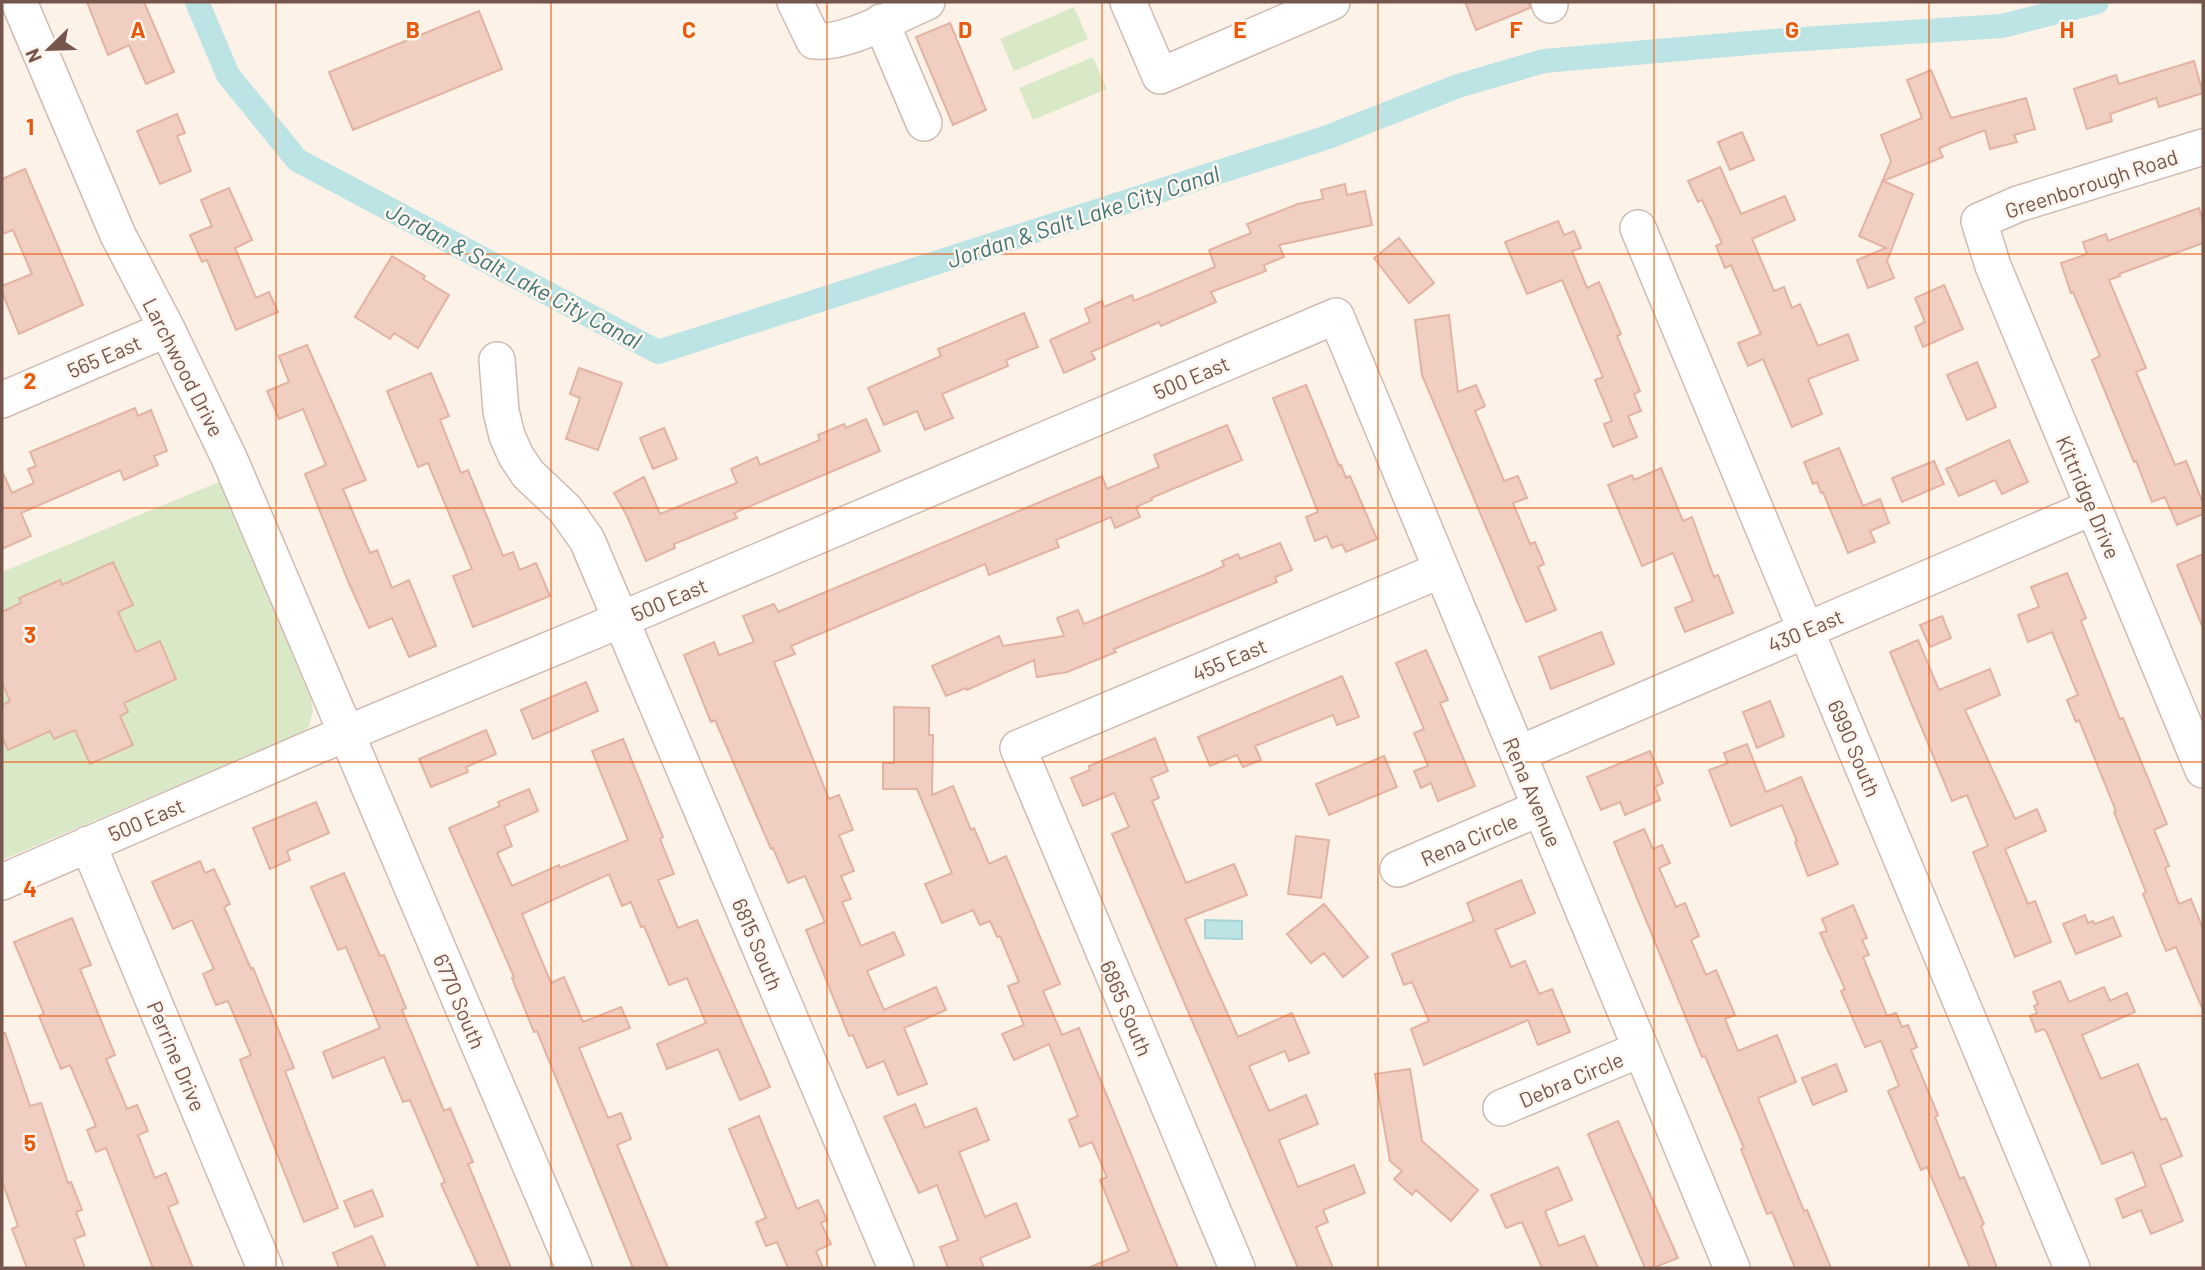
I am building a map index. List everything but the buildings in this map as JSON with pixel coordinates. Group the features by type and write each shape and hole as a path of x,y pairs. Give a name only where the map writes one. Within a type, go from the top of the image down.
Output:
{"street":[{"path":"794,2 814,41 828,43 927,2"},
{"path":"1128,2 1160,76 1322,6"},
{"path":"881,22 924,122"},
{"name":"Larchwood Drive","path":"17,23 230,460 347,734"},
{"name":"Greenborough Road","path":"1979,221 2018,204 2203,147"},
{"name":"Kittridge Drive","path":"1979,221 1993,266 2203,770"},
{"name":"6990 South","path":"1638,228 2071,1268"},
{"name":"Rena Avenue","path":"1336,316 1732,1268"},
{"name":"500 East","path":"2,882 1336,316"},
{"name":"565 East","path":"2,400 167,329"},
{"name":"6815 South","path":"497,360 501,411 507,436 528,474 565,509 587,540 896,1268"},
{"name":"430 East","path":"1518,754 2093,507"},
{"name":"455 East","path":"1018,748 1441,570"},
{"name":"6770 South","path":"347,734 574,1268"},
{"name":"6865 South","path":"1018,748 1237,1268"},
{"name":"Rena Circle","path":"1398,869 1540,808"},
{"name":"Perrine Drive","path":"88,844 265,1268"},
{"name":"Debra Circle","path":"1501,1108 1641,1049"}],"green space":[{"path":"1074,7 1088,39 1014,71 1000,39"},
{"path":"1093,57 1107,89 1033,120 1019,88"},
{"path":"219,482 311,699 313,710 309,727 2,860 2,572"}],"water":[{"path":"1205,920 1242,921 1242,939 1205,938"}],"waterway":[{"name":"Jordan & Salt Lake City Canal","path":"197,2 228,75 297,160 658,352 1328,137 1458,86 1544,61 1772,41 2002,26 2097,2"}]}
